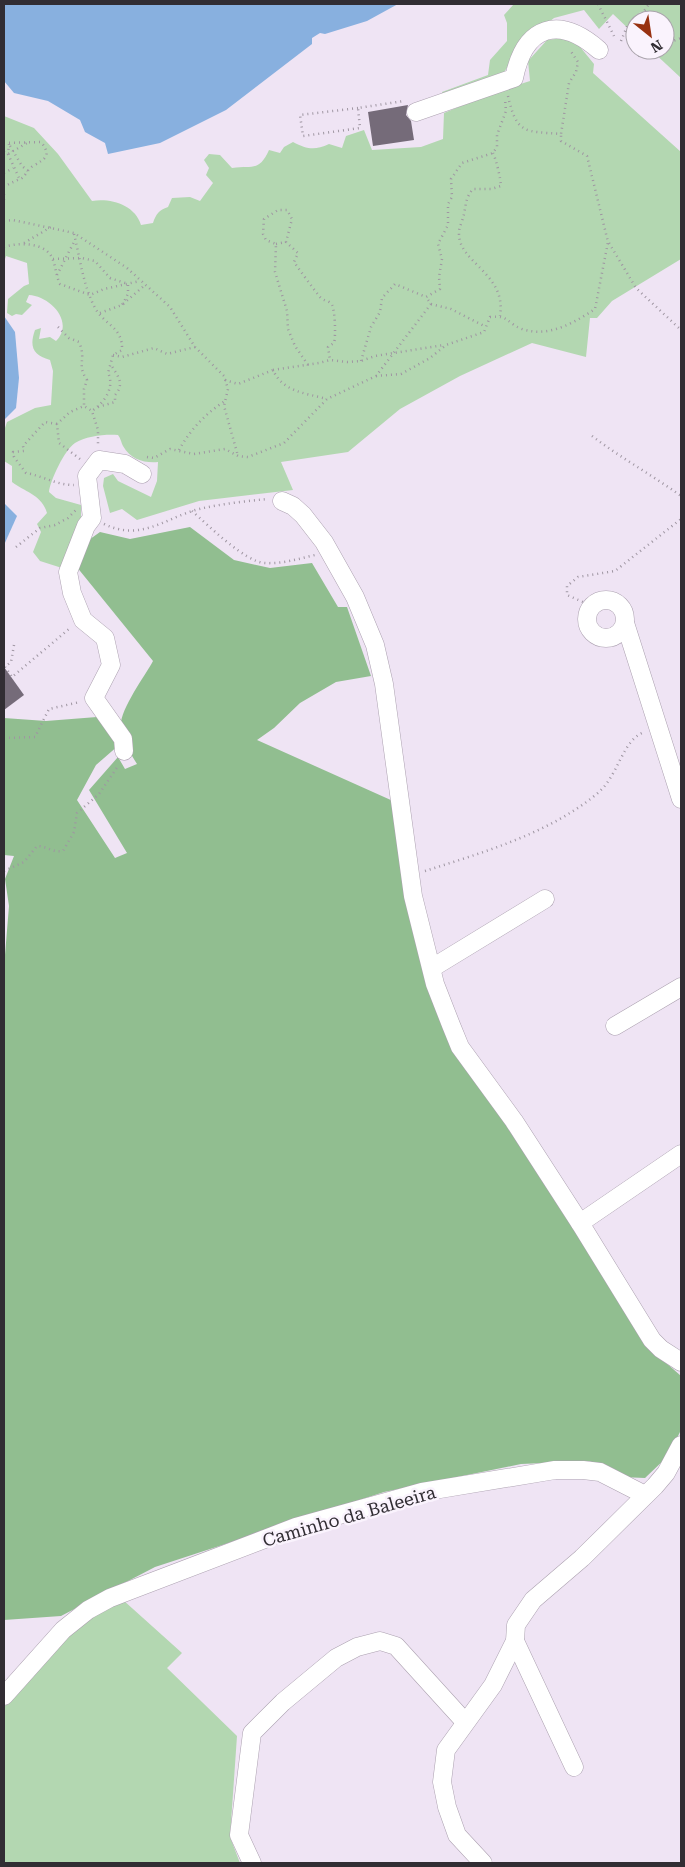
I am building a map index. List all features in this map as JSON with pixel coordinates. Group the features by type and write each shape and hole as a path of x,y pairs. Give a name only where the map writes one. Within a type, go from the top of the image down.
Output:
{"street":[{"path":"416,112 514,78 517,62 524,48 540,33 565,29 583,36 599,50"},
{"path":"124,750 123,739 94,698 111,666 105,638 83,620 72,593 68,572 86,526 86,513 93,471 125,464 142,474"},
{"path":"282,501 293,506 303,515 329,551 366,620 379,660 413,896 422,938 435,984 460,1047 514,1121 652,1340 661,1349 681,1362"},
{"path":"625,623 618,635 611,638 597,637 591,632 586,619 592,606 604,600 618,604 625,616 625,623 681,799"},
{"path":"432,968 545,899"},
{"path":"615,1026 681,987"},
{"path":"580,1223 681,1154"},
{"path":"483,1863 457,1835 447,1807 442,1782 446,1750 493,1685 515,1641 516,1626 533,1600 582,1558 646,1496 666,1473 681,1444"},
{"name":"Caminho da Baleeira","path":"4,1696 63,1630 88,1610 110,1598 296,1527 422,1492 555,1470 600,1472 646,1496"},
{"path":"252,1863 239,1835 252,1733 283,1702 336,1658 357,1647 380,1641 396,1646 466,1722"},
{"path":"515,1641 574,1767"}],"path":[{"path":"598,4 614,36"},
{"path":"621,41 628,24 642,14 649,4"},
{"path":"583,36 570,51 578,62 576,72 569,83 561,141 587,156 608,242 636,288 681,330"},
{"path":"503,82 512,114 518,126 528,131 561,134"},
{"path":"426,297 440,288 438,277 442,259 438,244 448,225 448,204 452,197 451,178 462,164 493,153 497,147 496,135 506,110 503,82"},
{"path":"358,108 360,128 303,136 300,115 415,99 416,112"},
{"path":"4,152 8,154 14,152 28,142"},
{"path":"4,143 41,142 46,148 45,160 28,171 23,177 4,187"},
{"path":"9,144 22,166 28,171"},
{"path":"9,144 8,154 13,168 20,178"},
{"path":"493,153 497,161 496,170 501,186 491,189 473,189 468,195 458,232 466,252 487,275 498,291 502,304 500,316"},
{"path":"4,173 13,168"},
{"path":"4,194 4,200"},
{"path":"278,210 287,210 292,220 286,242 276,244 266,240 262,234 264,219 278,210"},
{"path":"4,221 12,220 52,226 74,233 127,268 170,308 195,347 226,380 228,389 227,400 224,406 238,456"},
{"path":"4,248 23,244 52,226"},
{"path":"74,233 94,308 100,313 107,324 120,332 123,341 122,350 113,355 108,373 112,380 111,390 98,407"},
{"path":"56,276 75,239"},
{"path":"286,242 298,253 294,262 304,276 320,297 331,302 335,310 333,320 336,336 334,343 328,347 330,360"},
{"path":"226,380 238,384 273,370 330,360 361,361 395,353 446,345 484,332 490,316 500,316 520,328 537,333 570,325 595,309 608,242"},
{"path":"23,244 45,249 53,259 56,276 60,284 90,295 104,289 140,281"},
{"path":"276,244 275,272 288,312 288,329 295,346 308,365"},
{"path":"53,259 80,258 95,261 110,278 128,284"},
{"path":"122,305 128,294 128,284"},
{"path":"361,361 371,327 380,312 382,298 388,289 395,284 426,297 430,304 451,309 486,327"},
{"path":"100,313 122,305 145,285"},
{"path":"376,376 430,304"},
{"path":"58,327 69,338 79,342 82,349 80,370 87,380 84,389 84,406"},
{"path":"125,464 137,456 154,458 170,449 194,454 225,449 238,456 248,457 284,443 327,399 376,376 401,374 430,358 446,345"},
{"path":"113,355 122,357 154,348 166,354 195,347"},
{"path":"92,411 98,407 115,402 115,395 120,389 121,382 111,365"},
{"path":"273,370 277,380 290,390 327,399"},
{"path":"179,451 189,434 205,415 227,400"},
{"path":"84,406 92,411 98,430 93,471"},
{"path":"57,424 70,412 84,406"},
{"path":"57,424 45,422 23,446 24,452 13,452 14,457 26,473 47,478 59,485 93,471"},
{"path":"57,424 59,443 93,471"},
{"path":"592,436 618,456 630,461 681,496"},
{"path":"16,547 35,534 40,528 55,525 86,513 107,526 132,532 148,529 192,511 267,499 282,501"},
{"path":"192,511 239,552 263,563 291,561 329,551"},
{"path":"592,606 568,596 567,586 578,577 615,572 681,519"},
{"path":"14,645 11,662 6,667 12,677 60,634 83,620"},
{"path":"4,738 35,737 48,709 94,698"},
{"path":"411,875 483,852 562,816 599,791 614,776 634,736 658,726"},
{"path":"4,871 24,862 37,846 43,846 56,852 63,851 74,832 77,814 98,794 117,769 124,750"}],"green space":[{"path":"514,4 681,4 681,78 662,60 675,60 675,10 625,10 625,25 613,14 599,29 584,10 554,18 521,45 503,74 443,98 442,92 488,75 490,60 507,41 507,23 504,15"},
{"path":"572,37 594,64 593,73 681,152 681,259 612,301 597,318 590,318 586,357 532,343 460,376 400,409 348,452 281,462 293,490 199,501 137,520 122,509 110,513 103,486 104,478 113,474 118,481 151,497 157,481 158,462 138,460 130,455 118,435 90,437 71,446 55,473 49,492 56,498 81,505 81,528 62,568 40,561 33,552 41,532 37,524 47,513 45,507 37,498 12,482 12,466 4,461 4,431 7,422 35,408 51,405 53,371 50,360 36,353 32,341 35,330 41,328 39,339 50,337 56,341 61,334 63,326 58,311 37,296 29,295 26,302 32,305 22,315 16,314 12,316 7,313 8,299 29,284 27,263 6,256 4,262 4,116 34,128 58,154 92,201 99,200 121,204 133,212 141,225 153,223 158,213 168,207 172,198 190,197 200,201 213,183 206,175 209,168 204,160 209,154 220,155 232,168 250,167 262,162 269,150 280,153 284,147 293,142 311,148 319,148 329,144 342,148 346,136 364,130 372,150 421,147 443,139 444,113 492,93 530,81 528,61 547,40"},
{"path":"190,527 234,560 270,568 312,563 338,607 347,607 371,676 336,682 300,703 274,728 257,740 393,801 454,1051 510,1125 648,1347 681,1376 681,1430 668,1456 645,1478 622,1477 589,1461 521,1464 384,1492 155,1567 61,1616 4,1620 4,967 9,906 5,879 14,856 4,855 4,718 46,721 97,717 119,745 96,765 77,800 115,858 127,853 89,790 118,757 125,769 137,764 123,738 121,721 133,694 153,661 76,566 86,542 100,532 130,539"},
{"path":"123,1600 182,1653 167,1668 237,1736 230,1837 240,1863 4,1863 4,1707 72,1629"}],"water":[{"path":"4,4 398,4 367,21 325,34 320,33 312,38 312,44 226,110 160,143 108,154 105,143 85,132 80,120 48,101 14,93 4,81"},
{"path":"4,316 15,332 19,378 16,408 4,420"},
{"path":"4,503 17,516 4,545"}],"building":[{"path":"408,105 406,115 411,121 414,140 373,146 368,112"},
{"path":"4,667 24,695 4,710"}]}
